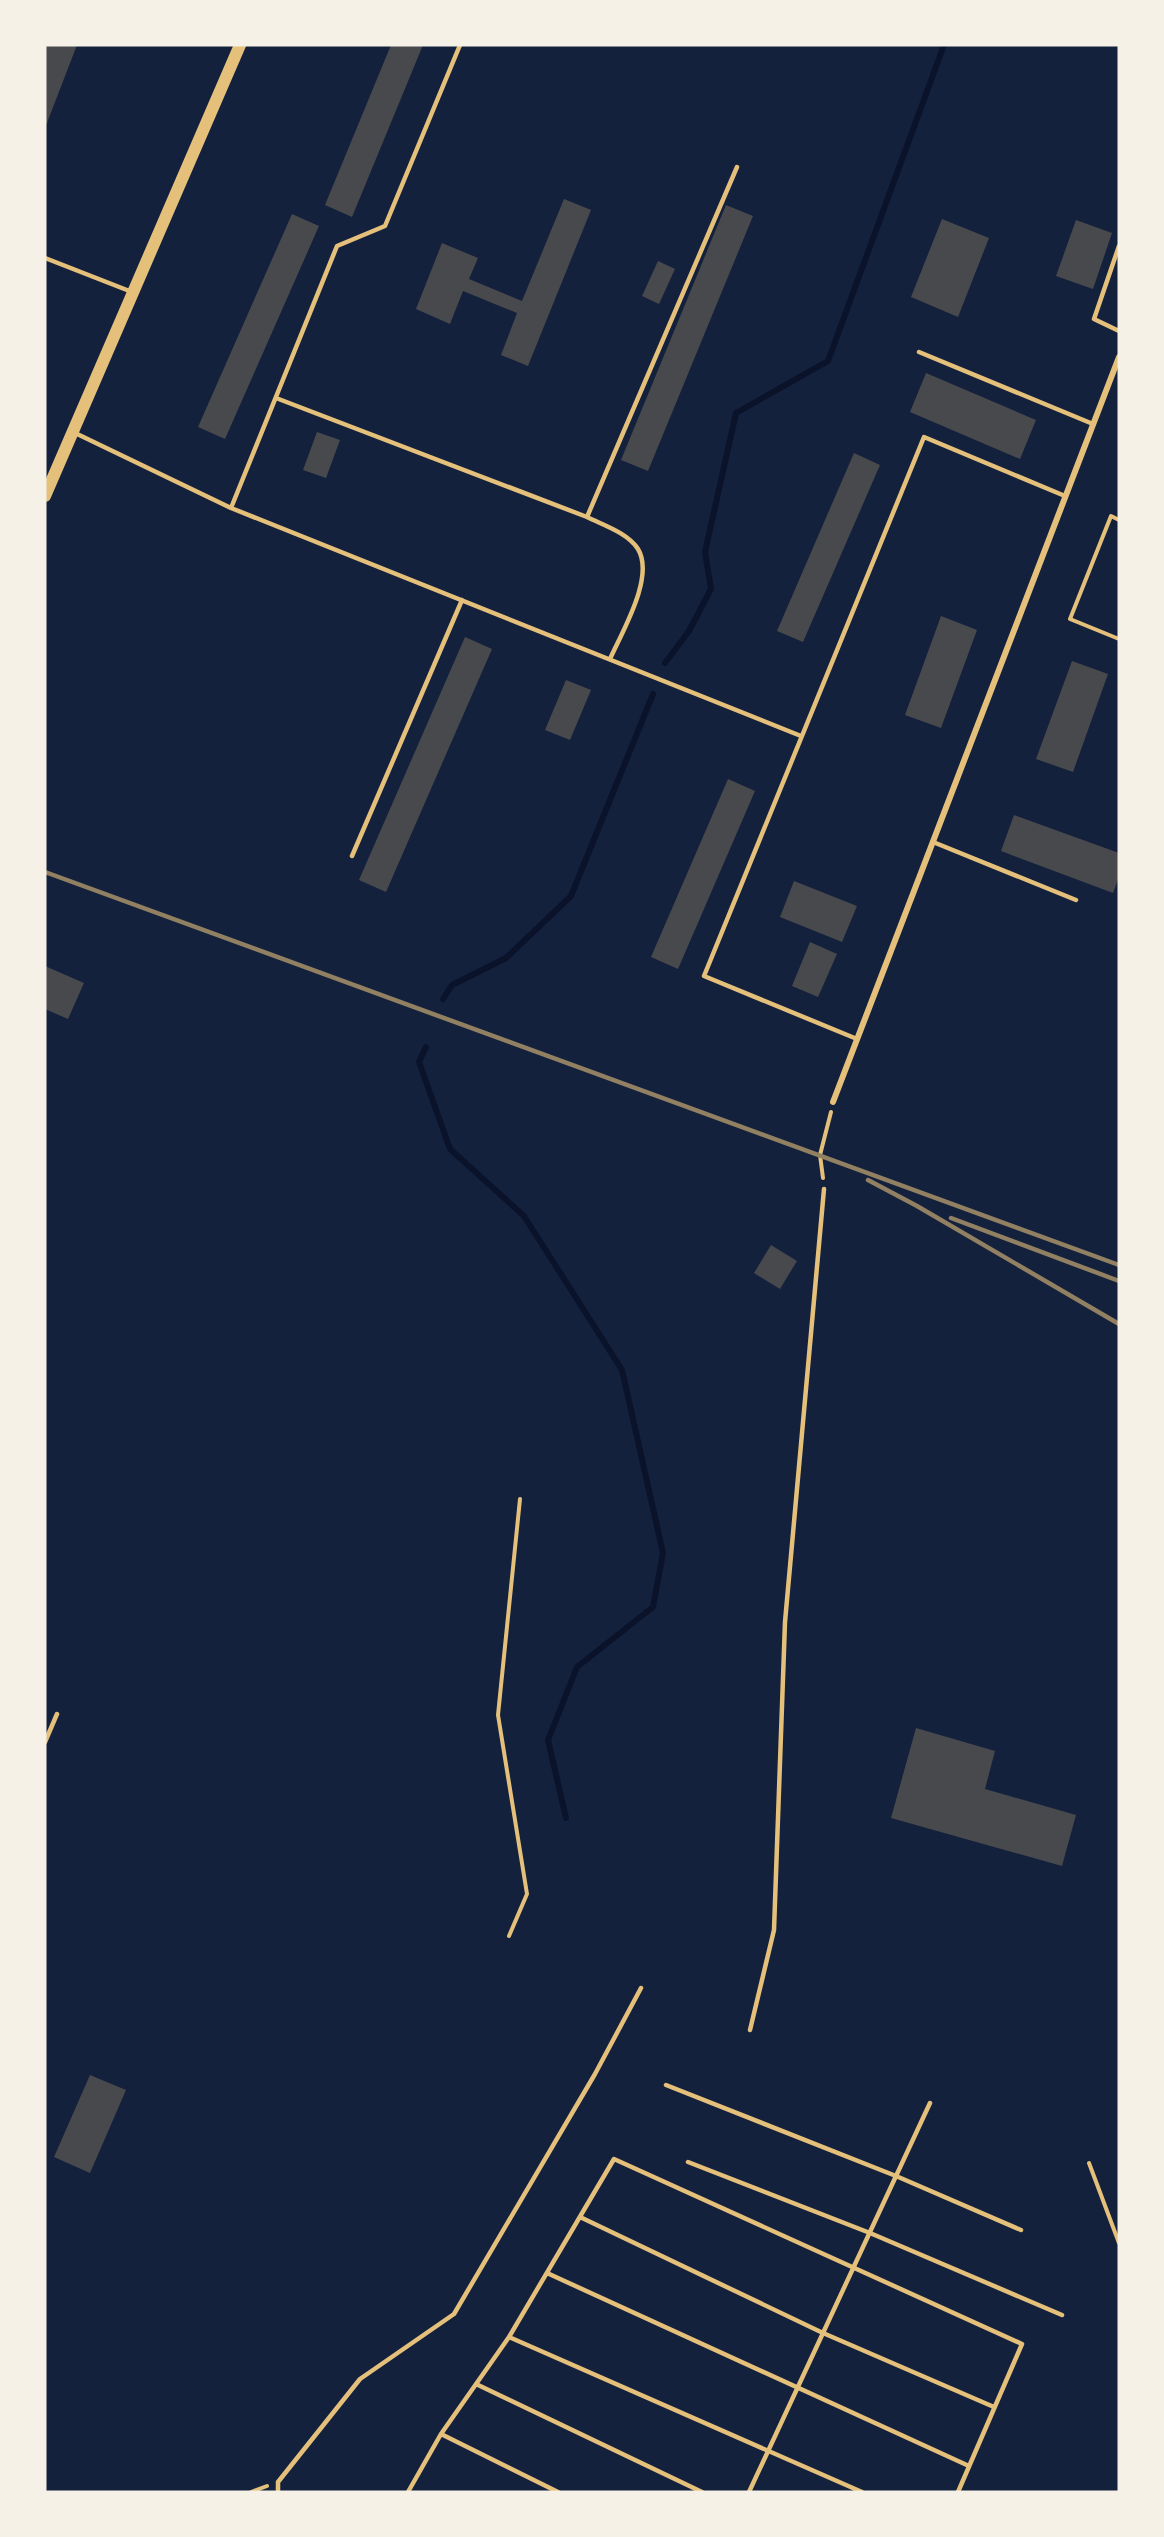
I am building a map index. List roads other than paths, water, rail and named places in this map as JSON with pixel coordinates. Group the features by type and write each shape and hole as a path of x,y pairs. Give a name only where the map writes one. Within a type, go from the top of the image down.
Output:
{"main road":[{"path":"45,496 240,45"}],"street":[{"path":"833,1102 1119,357"}],"lane":[{"path":"231,508 337,246 385,226 460,45"},
{"path":"587,517 737,167"},
{"path":"1119,246 1094,319 1119,331"},
{"path":"45,258 132,292"},
{"path":"919,352 1093,424"},
{"path":"276,398 587,517 621,533 638,549 644,572 637,599 610,659"},
{"path":"73,432 231,508 801,736"},
{"path":"857,1039 704,976 924,437 1065,496"},
{"path":"352,856 462,600"},
{"path":"933,842 1076,900"},
{"path":"750,2030 774,1930 785,1622 824,1189"},
{"path":"45,1742 57,1714"},
{"path":"278,2492 278,2482 360,2379 454,2314 595,2074 641,1988"},
{"path":"666,2085 896,2176 1021,2230"},
{"path":"750,2492 930,2103"},
{"path":"408,2492 441,2434 509,2337 614,2160 1022,2344 958,2492"},
{"path":"688,2162 870,2232 1062,2315"},
{"path":"580,2217 823,2333 994,2407"},
{"path":"547,2273 969,2466"},
{"path":"509,2337 862,2492"},
{"path":"476,2384 702,2492"},
{"path":"441,2434 558,2492"}],"waterway":[{"path":"665,663 689,631 711,589 705,552 736,413 828,361 944,45"},
{"path":"443,999 452,985 506,958 571,896 653,694"},
{"path":"426,1047 419,1062 450,1149 524,1216 622,1370 663,1553 653,1607 577,1667 548,1740 566,1818"}],"railway":[{"path":"45,872 1119,1265"},
{"path":"868,1180 917,1206 1119,1324"},
{"path":"951,1218 1119,1281"}]}
